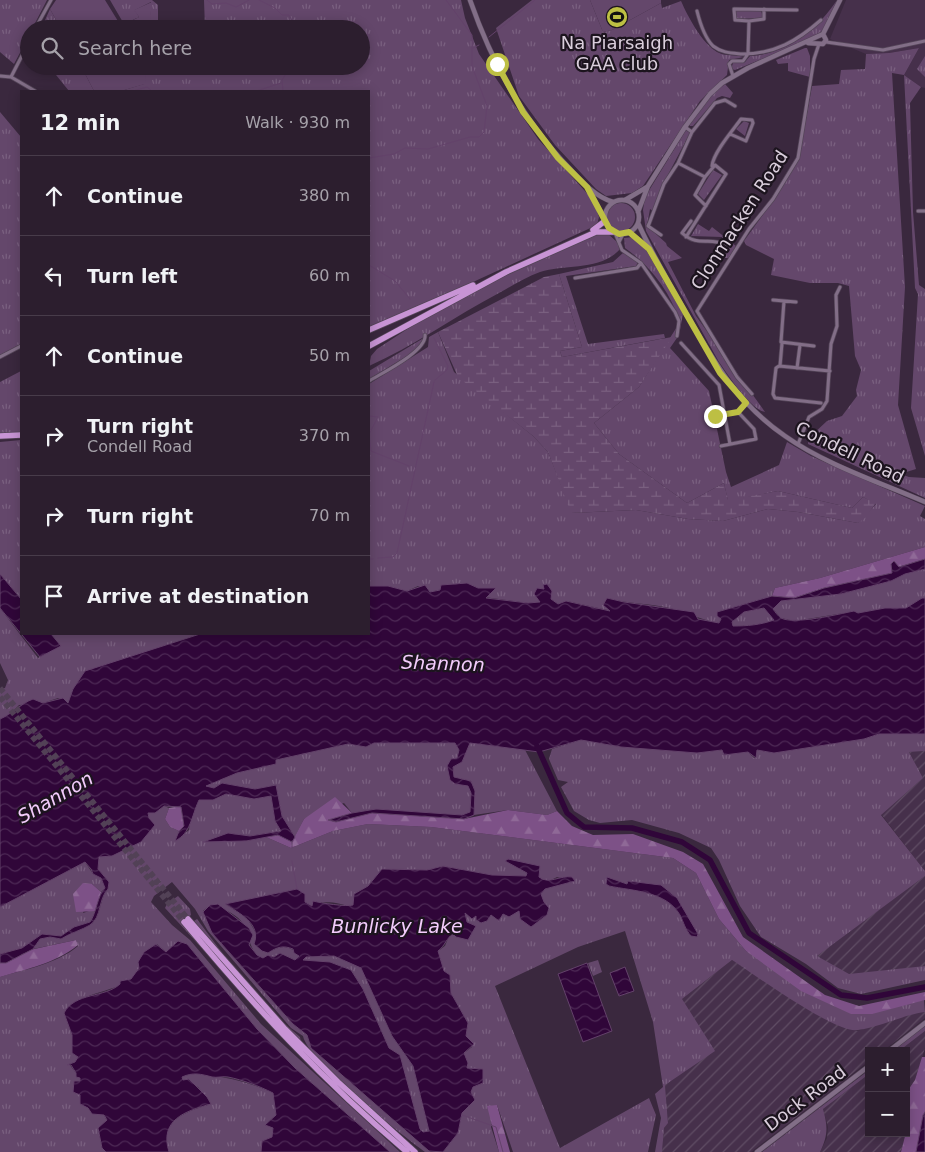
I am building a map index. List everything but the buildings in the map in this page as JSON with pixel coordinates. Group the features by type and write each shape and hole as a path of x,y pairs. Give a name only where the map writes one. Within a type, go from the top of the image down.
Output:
{"highway":[{"path":"370,330 598,228 605,220"},
{"path":"370,345 506,272 596,232 614,232"},
{"path":"0,438 20,436"},
{"path":"405,1152 277,1030 186,921 285,1029 369,1111 417,1152"}],"main road":[{"path":"470,0 489,50 523,112 558,158 587,187 613,202 625,200 648,186"},
{"path":"649,249 638,223 638,212 648,186 685,127 710,94 733,76 805,43 826,42 823,34 840,0"},
{"path":"817,42 818,34 823,34"},
{"path":"587,187 605,220 614,232 623,234 629,232 638,223"},
{"path":"625,200 632,203 638,212"},
{"path":"605,220 606,211 613,202"},
{"path":"629,232 649,249"},
{"name":"Condell Road","path":"649,249 720,373 746,403 766,422 798,444 925,502"},
{"path":"894,1047 925,1023"},
{"name":"Dock Road","path":"757,1152 865,1069"}],"street":[{"path":"40,20 51,0"},
{"path":"764,9 764,19 735,20 734,9 764,9 797,10"},
{"path":"697,11 702,27 712,44 728,53 764,54 804,35 821,20"},
{"path":"733,76 729,64 732,61 743,61 748,54 749,21"},
{"path":"826,42 883,50 913,44 925,39"},
{"name":"Clonmacken Road","path":"752,394 737,377 696,311 749,229 773,199 798,158 817,42"},
{"path":"11,77 20,60"},
{"path":"0,76 11,77 32,90"},
{"path":"730,103 733,98"},
{"path":"661,235 648,226 667,180 678,163 692,132 715,103 724,100 735,106"},
{"path":"706,206 695,195 712,166 713,160 730,134 741,119 752,120 753,123 746,141 730,134"},
{"path":"685,127 692,132"},
{"path":"678,163 705,177"},
{"path":"686,237 726,177 725,172 712,166"},
{"path":"918,211 925,211"},
{"path":"691,221 682,234 693,242 719,241 726,245"},
{"path":"614,232 622,250 641,262 675,312 679,321 677,336"},
{"path":"619,242 623,234"},
{"path":"575,278 637,268 641,262"},
{"path":"798,444 809,417 825,407 830,371 831,344 837,326 836,295 840,287"},
{"path":"773,300 796,302"},
{"path":"784,301 780,338 782,342 780,366 776,368 773,397 821,403"},
{"path":"370,380 424,345 425,336"},
{"path":"782,342 814,346"},
{"path":"681,343 719,386 730,444"},
{"path":"797,368 800,345"},
{"path":"0,357 20,347"},
{"path":"780,366 830,371"},
{"path":"813,409 814,402"},
{"path":"715,416 738,412 746,403"},
{"path":"721,446 756,439 754,429 738,412"}],"shaded area":[{"path":"846,0 925,0 925,88 904,75 919,48 889,53 866,54 830,39"},
{"path":"925,751 925,871 881,814 923,778 909,752"},
{"path":"925,876 925,966 849,975 816,956"},
{"path":"732,960 819,1016 857,1031 907,1015 925,1012 925,1018 888,1047 865,1047 865,1064 751,1152 662,1152 664,1128 668,1122 665,1085 682,999"},
{"path":"925,1031 925,1048 915,1080 910,1087 910,1047 904,1047"},
{"path":"865,1077 865,1137 905,1137 901,1152 820,1152 827,1138 828,1127 823,1109"}],"green space":[{"path":"0,0 47,0 37,20 20,20 20,53 14,64 0,52"},
{"path":"56,0 105,0 117,20 56,20 50,9"},
{"path":"110,0 152,0 158,5 158,20 150,20 151,2 135,10 139,17 133,20 122,20"},
{"path":"204,0 461,0 465,18 479,54 538,139 593,200 599,217 597,225 436,299 370,327 370,90 124,90 144,84 145,75 370,75 370,20 205,20"},
{"path":"532,0 590,0 603,32 612,30 661,3 662,8 681,1 696,29 711,48 720,54 744,57 729,60 727,75 700,101 643,186 632,193 606,196 596,189 555,145 519,96 496,28"},
{"name":"Na Piarsaigh GAA club","path":"590,0 661,0 661,3 612,30 603,32"},
{"path":"837,0 824,29 812,39 735,70 731,69 733,63 745,62 750,56 776,51 800,39 820,21"},
{"path":"152,2 150,20 133,20 139,17 134,10"},
{"path":"50,9 56,20 45,20"},
{"path":"736,9 761,10 763,18 736,19"},
{"path":"807,48 810,56 810,77 788,71 788,63 778,64 776,60"},
{"path":"919,48 904,75 892,73 905,287 898,405 916,469 900,474 909,477 925,478 925,498 808,444 809,434 812,435 827,421 842,416 857,396 856,390 861,370 855,356 849,286 838,283 810,283 771,275 774,259 746,245 744,241 775,198 799,158 812,86 839,84 841,70 865,69 866,54 889,53"},
{"path":"925,56 925,77 917,69"},
{"path":"56,75 86,75 93,90 68,90"},
{"path":"86,75 146,75 145,84 124,90 93,90"},
{"path":"904,75 921,87 910,103 913,212 919,285 925,289 925,456 911,408 918,294 915,288"},
{"path":"725,84 733,93 730,98 722,96 717,98 693,126 690,126 689,122 711,95"},
{"path":"0,112 20,136 20,345 0,355"},
{"path":"744,121 749,123 745,136 736,129"},
{"path":"686,130 690,133 662,186 653,211 650,209 647,226 682,258 668,262 696,316 765,412 759,410 746,398 719,362 646,231 643,210 645,197"},
{"path":"713,170 722,175 704,200 698,194"},
{"path":"621,203 631,207 635,217 631,227 621,231 611,227 607,217 611,207"},
{"path":"698,224 709,231 712,227 736,246 729,258 724,258 725,249 730,247 730,244 723,241 722,237 691,236"},
{"path":"601,233 607,233 617,242 620,249 603,261 593,264 550,270 530,276 370,366 371,356 377,349 424,318 518,269"},
{"path":"633,237 642,243 683,314 679,335 670,348 709,391 726,472 731,487 779,465 787,442 811,456 925,506 920,516 925,519 925,547 820,578 775,588 772,596 717,612 721,619 719,623 670,608 608,598 612,611 567,601 558,604 551,599 545,589 541,589 540,602 528,603 484,597 496,588 478,588 467,583 430,592 418,586 407,591 388,586 370,586 370,383 428,347 429,337 438,332 454,372 533,436 548,452 572,513 636,510 688,519 723,521 768,509 798,512 858,523 876,504 863,497 852,508 778,491 728,501 724,483 687,503 619,454 594,423 639,387 680,322 665,290 651,271 625,248 624,238"},
{"path":"623,253 638,262 636,266 566,276 588,344 664,334 665,338 562,357 560,351 582,347 559,274 613,262"},
{"path":"559,274 582,347 560,351 562,357 672,337 639,387 594,423 619,454 687,503 724,483 728,500 778,491 852,508 863,497 876,503 864,519 858,523 798,512 768,509 723,521 688,519 636,510 571,513 548,452 533,436 458,377 438,332 544,277"},
{"path":"422,339 424,341 412,353 370,378 370,370"},
{"path":"20,372 20,432 0,434 0,382"},
{"path":"20,440 20,598 0,574 0,442"},
{"path":"925,547 925,559 898,567 892,573 824,588 794,598 772,596 775,588 820,578"},
{"path":"925,569 925,598 906,608 885,608 795,621 781,618 773,609 781,601 841,594 891,581 905,574"},
{"path":"0,608 38,658 60,646 52,635 197,635 166,645 73,689 68,703 58,698 43,703 19,705 7,717 0,719 0,689 5,688 8,680 0,663"},
{"path":"764,608 775,620 754,625 733,626 732,622 744,612"},
{"path":"879,734 925,734 925,751 909,752 923,778 881,815 925,871 925,876 817,956 849,974 925,966 925,980 861,994 838,988 806,964 761,937 740,906 719,860 711,848 679,833 632,820 600,823 589,820 574,811 561,787 568,782 558,780 549,759 552,749 581,740 621,747 697,753 723,750 724,755 748,752 756,758 757,750 774,753 864,739"},
{"path":"470,742 524,748 557,811 547,815 508,810 474,815 475,791 471,781 454,777 453,766 462,762"},
{"path":"374,743 455,743 459,750 457,758 451,759 455,784 468,785 471,793 470,812 462,815 376,809 352,813 344,803 304,819 295,837 282,816 276,785 255,789 222,783 214,788 205,786 237,773 276,764 276,760 348,744 366,747"},
{"path":"226,794 254,799 271,796 275,821 281,831 250,836 228,833 246,841 266,837 291,848 333,831 368,824 431,827 673,858 696,873 719,919 746,951 852,1014 924,1000 925,1012 858,1030 847,1029 815,1014 732,960 682,999 715,1051 665,1085 668,1123 664,1128 662,1152 655,1152 661,1118 655,1094 663,1087 653,1022 625,931 578,947 495,986 560,1148 649,1098 656,1115 648,1152 513,1152 497,1105 491,1127 499,1152 443,1152 458,1133 462,1113 474,1100 471,1092 473,1087 483,1083 467,1068 464,1053 472,1047 466,1036 468,1023 451,993 450,975 444,971 438,951 445,946 449,936 467,922 465,913 470,916 476,915 481,923 487,921 491,915 519,911 531,926 547,915 549,908 544,903 541,894 545,889 574,881 557,877 547,882 506,861 527,873 526,876 492,875 443,866 427,870 382,869 368,886 355,894 353,905 346,906 333,902 314,901 312,906 305,902 297,889 226,904 247,918 268,953 280,947 292,949 300,956 295,960 280,953 263,959 253,950 241,921 235,915 210,905 203,911 212,933 293,1024 307,1035 311,1048 431,1152 425,1152 357,1097 321,1063 309,1048 303,1036 291,1028 208,931 195,909 172,882 154,896 151,902 172,925 190,940 261,1024 400,1152 390,1152 295,1068 257,1029 187,944 174,946 166,952 157,944 142,967 131,979 123,984 77,1001 69,1006 64,1013 72,1035 72,1053 78,1057 75,1062 69,1064 80,1078 80,1095 104,1115 107,1121 98,1128 102,1148 106,1152 0,1152 0,977 51,962 78,946 76,940 33,949 40,939 50,937 61,939 94,922 108,889 109,882 98,869 99,856 141,842 154,825 148,813 155,813 164,806 169,808 165,819 170,827 179,831 175,841 189,830 190,819 199,800 213,800","holes":["616,880 627,884 628,881 677,898 697,934 691,936 680,915 666,901 648,893 609,886"]},
{"path":"335,797 352,813 329,820 335,822 372,813 464,819 508,810 547,815 557,811 572,826 593,835 633,834 683,852 703,864 743,937 825,995 859,1006 925,992 925,1000 872,1014 851,1014 801,991 746,951 719,919 696,873 673,858 431,827 368,824 333,831 291,848 266,837 278,835 292,842 304,819"},
{"path":"181,806 184,826 179,831 170,827 165,819 169,808"},
{"path":"85,862 93,874 101,878 105,888 101,892 92,884 83,913 92,910 97,911 90,922 74,927 61,936 42,934 22,948 0,954 0,907"},
{"path":"83,883 92,884 101,892 97,911 76,912 73,894"},
{"path":"178,896 190,909 191,915 182,922 211,958 165,908 167,904"},
{"path":"197,919 223,954 286,1025 300,1037 301,1042 234,970 194,921"},
{"path":"76,940 78,945 60,956 41,965 0,977 0,963 6,963 25,951"},
{"path":"334,956 361,967 392,1036 413,1066 429,1130 423,1133 420,1129 389,1048 363,989 351,970 330,962 303,961 306,957"},
{"path":"598,960 602,972 593,976 588,963"},
{"path":"925,1026 925,1031 904,1047 898,1047"},
{"path":"922,1057 925,1057 925,1111 916,1152 901,1152 905,1137 910,1137 910,1087 915,1080"},
{"path":"193,1073 254,1085 273,1093 276,1115 265,1125 273,1127 272,1137 262,1141 261,1152 169,1152 168,1132 176,1119 192,1110 211,1104 198,1087 183,1080 181,1077"},
{"path":"865,1073 865,1077 823,1109 826,1131 825,1141 820,1152 762,1152"},
{"path":"497,1105 510,1152 499,1152 487,1106"}],"water":[{"name":"Shannon","path":"925,559 925,569 905,574 891,581 841,594 781,601 773,609 781,618 787,620 806,620 854,611 858,613 885,608 906,608 925,598 925,734 879,734 864,739 774,753 757,750 756,758 748,752 724,755 722,750 697,753 621,747 581,740 539,752 470,743 462,762 453,767 454,777 471,781 475,791 474,815 464,819 372,813 336,822 328,820 376,809 462,815 470,812 471,793 468,786 455,784 450,780 447,766 451,759 457,758 459,750 455,743 374,743 366,747 348,744 276,760 276,764 237,773 206,786 214,788 222,783 255,789 276,785 282,816 295,837 292,842 278,835 246,841 203,842 228,833 250,836 281,831 275,821 271,796 254,799 226,794 213,800 199,800 188,829 175,841 179,831 184,826 181,807 164,806 155,813 148,813 149,818 155,825 141,842 112,856 99,857 98,869 109,882 108,889 94,922 61,939 50,937 40,939 33,949 6,963 0,963 0,954 22,948 42,934 61,936 74,927 90,922 100,895 105,888 101,878 93,874 85,862 0,907 0,719 33,699 43,703 63,698 68,703 73,689 85,671 197,635 370,635 370,586 388,586 407,591 425,585 430,592 440,590 441,585 467,583 478,588 496,588 486,598 528,603 540,602 534,594 537,588 544,589 543,585 547,584 552,591 551,599 558,604 566,601 610,611 603,605 607,598 694,612 698,619 719,623 721,619 717,616 717,612 772,596 794,598 824,588 892,573 891,564 894,561 899,567","holes":["764,608 774,620 759,624 733,626 732,622 744,612"]},
{"path":"0,574 20,598 20,633 0,608"},
{"path":"22,635 52,635 61,646 40,657"},
{"name":"Bunlicky Lake","path":"508,859 540,866 539,877 543,879 551,880 572,877 575,881 545,889 541,894 549,908 547,915 531,927 520,919 519,911 509,917 503,914 499,921 491,915 487,921 481,923 476,920 476,916 472,919 465,913 467,922 476,926 468,940 456,937 453,934 438,951 444,971 450,975 451,993 468,1023 466,1036 474,1044 464,1053 468,1063 467,1068 483,1069 483,1083 473,1087 471,1092 475,1100 462,1113 458,1133 443,1152 429,1151 311,1048 307,1035 293,1024 212,933 203,912 210,905 218,904 249,928 253,935 249,945 257,955 263,958 268,955 274,957 280,953 295,960 299,956 294,953 293,949 286,947 274,949 268,953 262,951 254,944 256,937 252,925 242,915 225,904 297,889 305,894 305,902 312,906 313,901 327,904 353,905 354,894 368,886 382,869 427,870 443,866 492,875 526,876 527,873 505,861","holes":["334,956 361,968 392,1036 413,1066 429,1131 423,1132 420,1129 400,1055 389,1048 363,989 351,970 330,962 303,960 306,957"]},
{"path":"607,877 627,884 628,881 661,885 677,898 698,934 697,937 691,936 680,915 666,901 648,893 609,886 606,884"},
{"path":"178,941 187,944 257,1029 295,1068 390,1152 261,1152 262,1141 272,1137 273,1128 265,1125 276,1115 273,1093 234,1078 190,1074 182,1077 183,1080 189,1079 207,1097 211,1104 192,1110 176,1119 168,1132 169,1152 106,1152 102,1148 98,1128 107,1120 104,1115 92,1114 88,1108 80,1104 80,1095 73,1092 74,1081 80,1081 80,1078 76,1077 76,1073 71,1065 67,1065 75,1062 78,1057 72,1053 72,1035 64,1013 75,1002 114,988 120,984 120,981 131,979 139,968 138,962 144,952 156,944 166,952"},
{"path":"587,963 612,1031 583,1042 558,974"},
{"path":"625,967 634,991 619,996 610,973"},
{"path":"925,1112 925,1152 916,1152 923,1115"}],"waterway":[{"path":"207,0 212,4 226,3 236,7 249,0"},
{"path":"259,0 275,8 282,15 289,15 292,20"},
{"path":"370,158 394,154 405,148 428,149 470,137 479,137 484,132 487,106 472,66 472,35 446,0"},
{"path":"489,37 535,0"},
{"path":"473,48 479,45"},
{"path":"283,90 282,80 285,75"},
{"path":"260,90 281,83"},
{"path":"136,90 147,87 151,90"},
{"path":"370,266 395,281 410,299"},
{"path":"434,338 448,366 447,370 435,380"},
{"path":"378,558 393,557 397,553 434,382"},
{"path":"370,416 378,417 370,432"},
{"path":"370,442 371,451 409,466"},
{"path":"537,746 567,813 584,827 632,828 682,842 710,860 749,933 841,995 867,998 925,987"},
{"path":"292,841 292,848"},
{"path":"292,861 297,889"},
{"path":"462,1115 496,1127 503,1152"}],"tunnel":[{"path":"0,688 188,919"},
{"path":"0,697 184,922"}],"place":[{"name":"Na Piarsaigh GAA club","path":"617,17"}],"route":[{"path":"497,64 523,112 558,158 587,187 609,228 619,234 629,232 649,249 720,373 746,403 738,412 715,416"}]}
